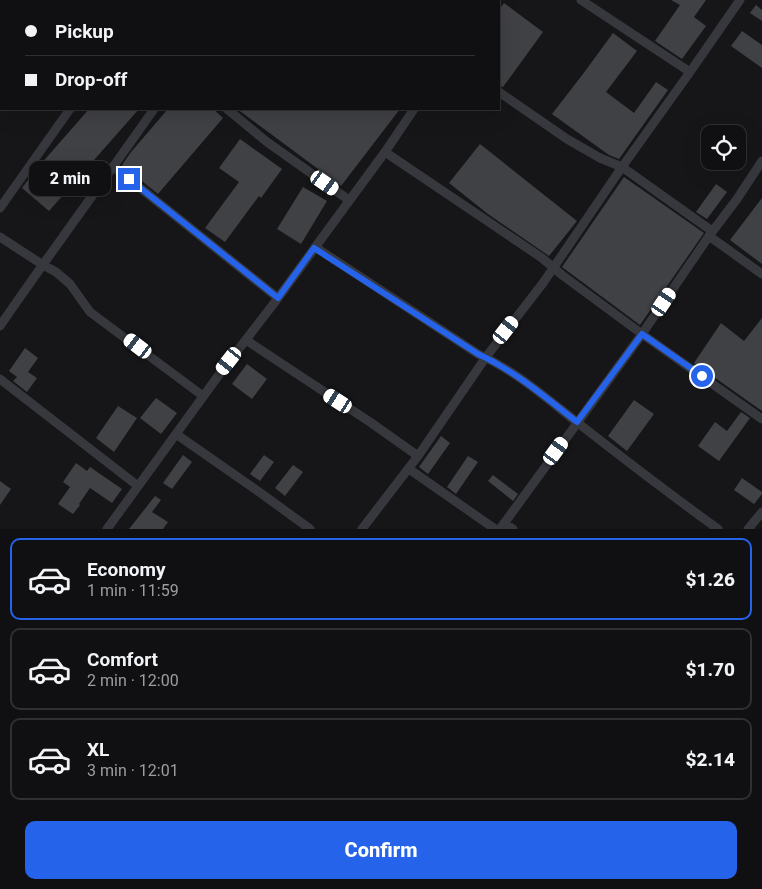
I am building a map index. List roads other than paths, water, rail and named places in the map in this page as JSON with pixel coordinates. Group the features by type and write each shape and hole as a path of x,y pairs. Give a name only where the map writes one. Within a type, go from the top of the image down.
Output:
{"street":[{"path":"581,0 690,72"},
{"path":"362,529 418,456 486,357 553,268 740,0"},
{"path":"500,93 567,139 600,158 622,167 762,274"},
{"path":"0,208 69,110"},
{"path":"0,326 153,110"},
{"path":"228,110 267,142 349,200"},
{"path":"110,528 203,396 278,298 385,152 413,110"},
{"path":"385,152 542,258 642,334 762,419"},
{"path":"513,529 502,526 642,334 762,161"},
{"path":"114,167 278,298"},
{"path":"0,237 56,272 70,284 90,312 203,396"},
{"path":"314,248 478,354 496,362 526,382 718,529"},
{"path":"246,340 418,456"},
{"path":"0,379 138,486"},
{"path":"176,434 310,529"},
{"path":"409,468 494,529"},
{"path":"748,529 762,512"}]}
